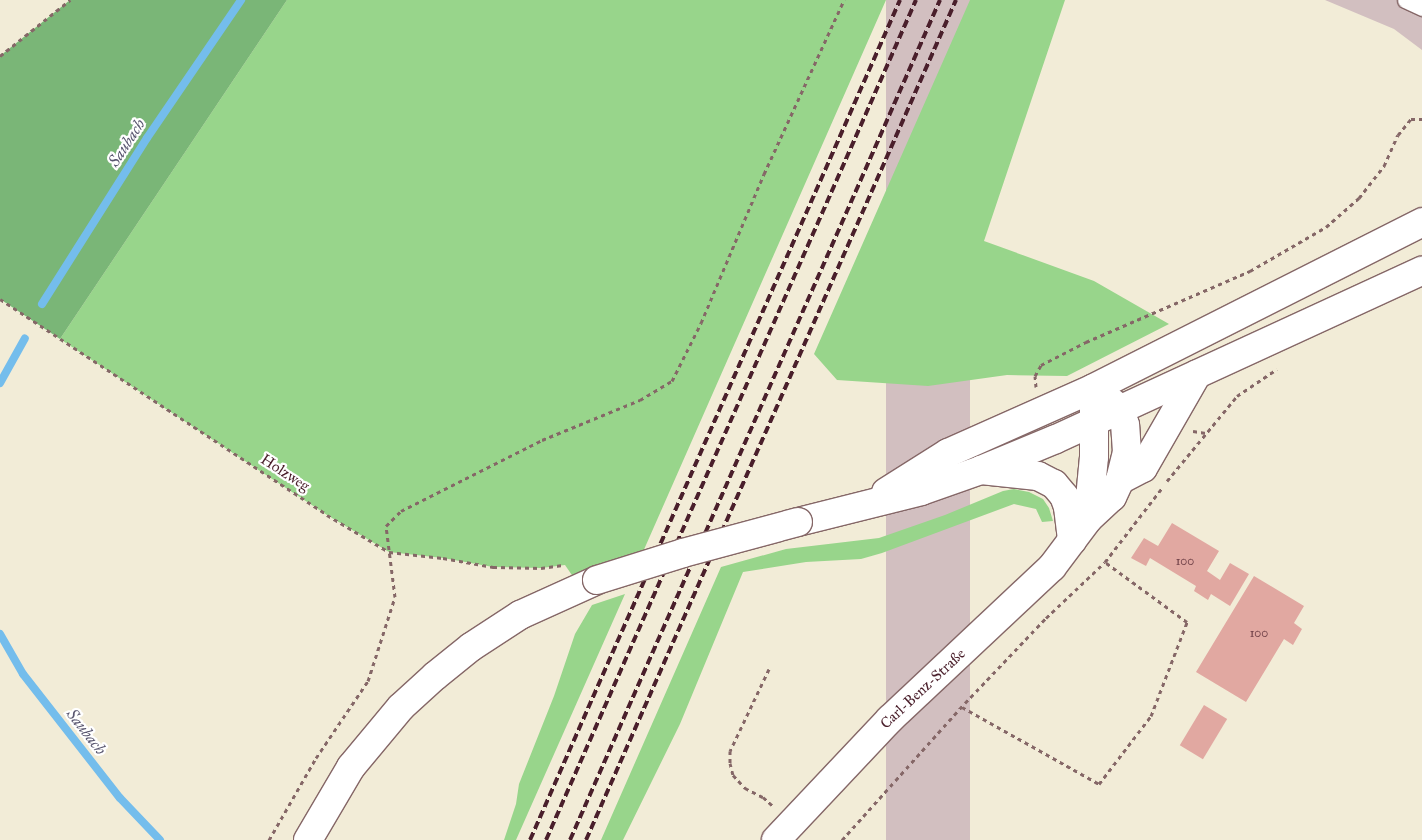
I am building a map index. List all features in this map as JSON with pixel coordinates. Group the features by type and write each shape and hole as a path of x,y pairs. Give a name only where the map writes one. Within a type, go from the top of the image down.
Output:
{"main road":[{"path":"867,504 948,453 1094,388 1422,222"},
{"path":"308,840 351,766 401,707 435,676 495,630 520,615 588,583 683,553 921,491 981,470 1093,422 1422,271"},
{"path":"1120,480 1142,468 1197,374"},
{"path":"1094,388 1120,409"},
{"path":"1088,519 1094,457 1094,388"},
{"name":"Carl-Benz-Straße","path":"784,831 890,720 1052,567 1088,519 1112,497 1120,480 1127,452 1127,441 1120,409"},
{"path":"981,470 1038,476 1054,484 1064,496 1068,507 1072,541"}],"lane":[{"path":"1405,0 1422,8"}],"path":[{"path":"0,56 70,0"},
{"path":"269,840 316,758 368,680 395,597 386,526 402,510 542,440 640,400 672,381 701,323 764,174 844,0"},
{"path":"1040,412 1035,376 1041,365 1086,342 1250,271 1326,227 1359,198 1384,166 1398,135 1411,119 1422,119"},
{"name":"Holzweg","path":"0,299 327,515 389,552 493,567 541,568 565,565 588,583"},
{"path":"842,840 962,707 1046,618 1105,562 1159,492 1238,396 1282,366"},
{"path":"962,707 1099,784 1151,716 1187,622 1105,562"},
{"path":"770,670 730,751 730,763 733,774 745,788 763,797 784,831"}],"shaded area":[{"path":"886,0 970,0 970,840 886,840"},
{"path":"1325,0 1422,0 1422,50 1394,29"}],"green space":[{"path":"70,0 287,0 60,339 0,299 0,56"},
{"path":"287,0 886,0 635,570 580,587 565,565 541,568 493,567 443,558 389,552 327,515 60,339"},
{"path":"970,0 1065,0 984,241 1094,281 1169,324 1067,376 1007,375 928,386 837,380 814,354"},
{"path":"1014,489 1029,492 1043,499 1049,508 1053,521 1042,522 1036,509 1014,504 861,559 806,562 743,572 680,724 623,840 601,840 721,567 786,549 879,538 945,515 1003,491"},
{"path":"625,594 516,840 504,840 516,804 519,784 554,696 575,634 592,605"}],"building":[{"path":"1172,523 1219,551 1207,571 1220,580 1230,563 1249,574 1230,606 1211,594 1208,600 1194,591 1196,586 1150,558 1146,566 1131,558 1144,538 1158,546"},
{"path":"1254,576 1304,606 1294,623 1302,629 1293,645 1284,639 1246,702 1196,672"},
{"path":"1204,705 1227,719 1203,759 1180,745"}],"waterway":[{"name":"Saubach","path":"42,304 147,138 241,0"},
{"name":"Saubach","path":"0,383 25,338"},
{"name":"Saubach","path":"0,634 23,674 120,798 160,840"}],"railway":[{"path":"530,840 900,0"},
{"path":"546,840 916,0"},
{"path":"570,840 940,0"},
{"path":"586,840 956,0"}]}
